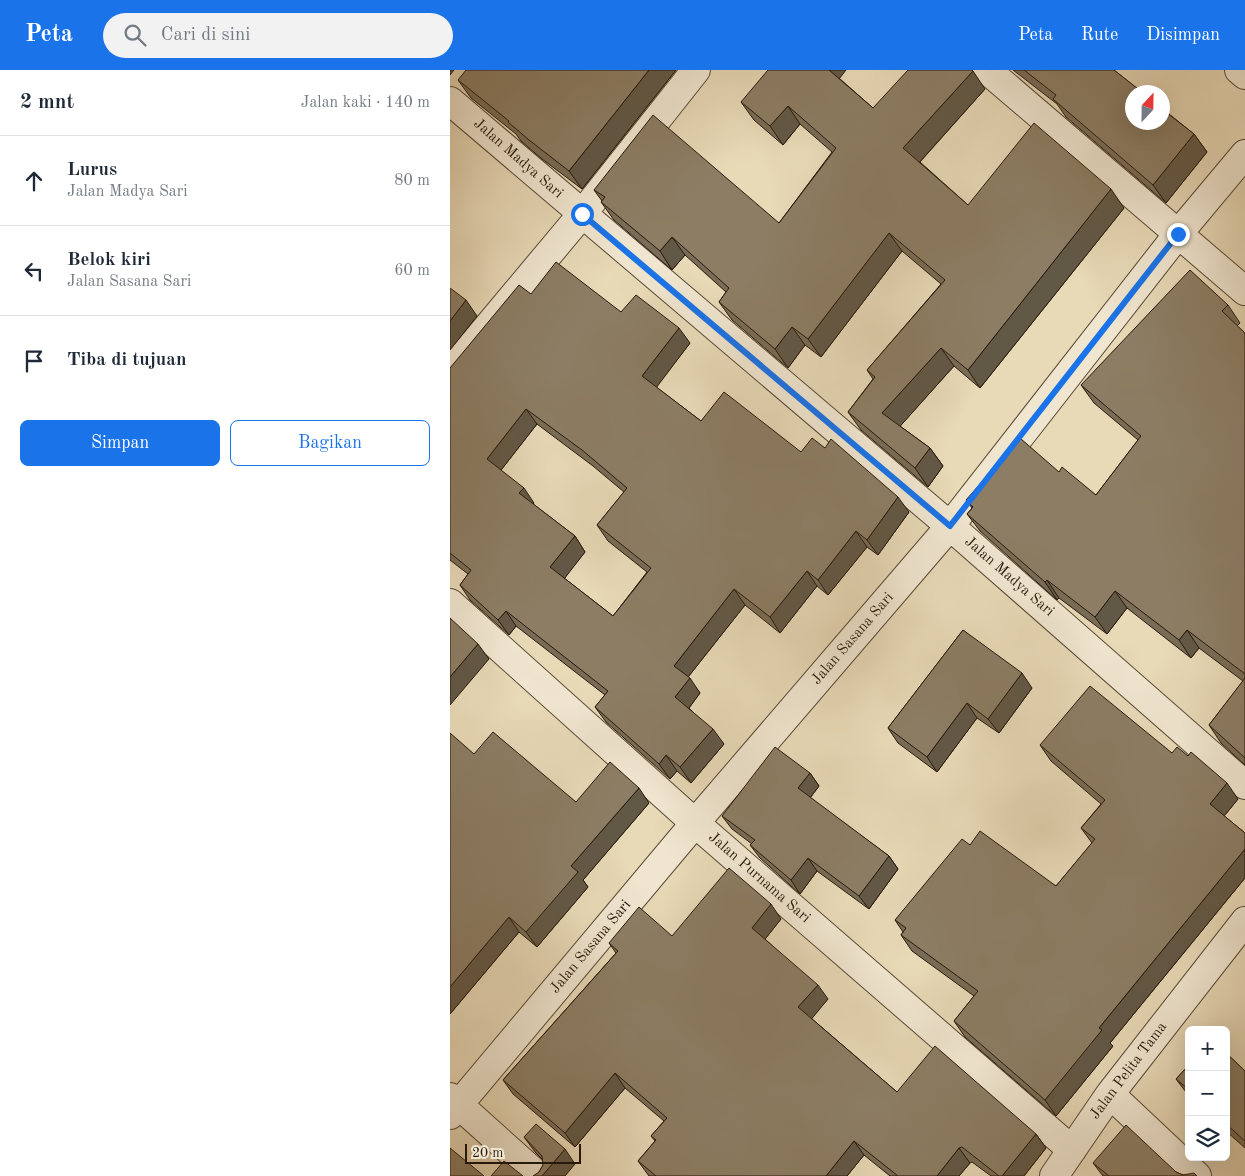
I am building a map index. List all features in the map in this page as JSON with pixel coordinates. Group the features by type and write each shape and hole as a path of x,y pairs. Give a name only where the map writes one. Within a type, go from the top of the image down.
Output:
{"street":[{"path":"450,372 582,214 696,70"},
{"path":"987,70 1245,290"},
{"path":"1239,70 1245,75"},
{"name":"Jalan Madya Sari","path":"454,95 582,214 950,526 1245,785"},
{"name":"Jalan Sasana Sari","path":"453,1106 950,526 1178,234 1245,154"},
{"name":"Jalan Purnama Sari","path":"450,603 695,823 1072,1150"},
{"name":"Jalan Pelita Tama","path":"1054,1176 1110,1094 1245,921"},
{"path":"1110,1094 1197,1176"},
{"path":"453,1106 538,1176"}],"building":[{"path":"466,70 649,70 569,171 458,80"},
{"path":"768,70 829,70 873,108 908,70 972,70 903,148 968,205 1034,123 1111,189 968,370 941,348 882,413 930,448 915,468 848,412 875,377 867,370 945,280 889,233 808,339 792,327 775,349 719,302 729,288 672,237 660,251 601,202 605,197 594,190 653,115 779,223 836,148 788,106 770,126 741,102"},
{"path":"1024,70 1114,70 1133,85 1125,85 1125,130 1170,130 1170,115 1194,134 1153,185 1053,99 1056,95"},
{"path":"556,262 621,312 636,295 679,328 642,376 701,421 724,392 801,452 812,438 825,448 831,439 898,497 867,540 856,531 818,580 807,571 770,617 734,589 674,666 690,678 675,697 713,729 680,767 666,755 659,764 595,707 608,691 506,611 498,620 460,585 471,570 450,553 450,368 519,285 531,294","holes":["526,409 582,450 627,488 597,525 651,568 613,616 550,567 575,536 519,493 524,488 487,459"]},
{"path":"1190,270 1228,305 1222,311 1245,333 1245,674 1187,630 1179,640 1115,591 1095,617 1047,580 1045,582 967,514 973,507 966,500 1020,438 1059,472 1062,467 1096,495 1141,436 1081,385"},
{"path":"450,288 466,300 450,321"},
{"path":"450,618 478,644 450,677"},
{"path":"963,630 1022,673 988,719 967,703 927,757 888,728"},
{"path":"1245,678 1245,758 1209,725"},
{"path":"1090,686 1172,753 1177,747 1188,756 1191,752 1227,783 1210,804 1245,833 1245,849 1099,1028 1102,1030 1045,1100 954,1021 978,991 901,935 906,928 895,920 962,839 970,845 980,831 1056,886 1095,839 1081,828 1105,800 1040,745"},
{"path":"493,732 576,802 610,762 639,788 571,866 578,872 526,932 509,917 450,987 450,733 474,754"},
{"path":"775,747 810,773 798,788 889,856 859,896 808,858 791,880 750,845 755,840 722,816"},
{"path":"729,868 771,904 752,928 818,985 798,1007 897,1092 935,1046 1036,1134 1002,1176 999,1176 962,1147 959,1148 937,1176 898,1176 854,1141 826,1176 656,1176 638,1161 656,1140 651,1136 667,1118 615,1073 565,1133 503,1080 618,951 609,943 639,907 672,936"},
{"path":"1230,1057 1245,1071 1245,1141 1230,1128"},
{"path":"1185,1069 1185,1087 1176,1079"},
{"path":"536,1124 565,1149 542,1176 533,1176 539,1172 543,1165 542,1156 524,1137"},
{"path":"1126,1125 1176,1172 1183,1175 1194,1173 1197,1176 1109,1176 1093,1163"},
{"path":"450,1148 484,1176 450,1176"},
{"path":"504,1161 523,1176 491,1176"}],"route":[{"path":"582,214 950,526 1178,234"}]}
